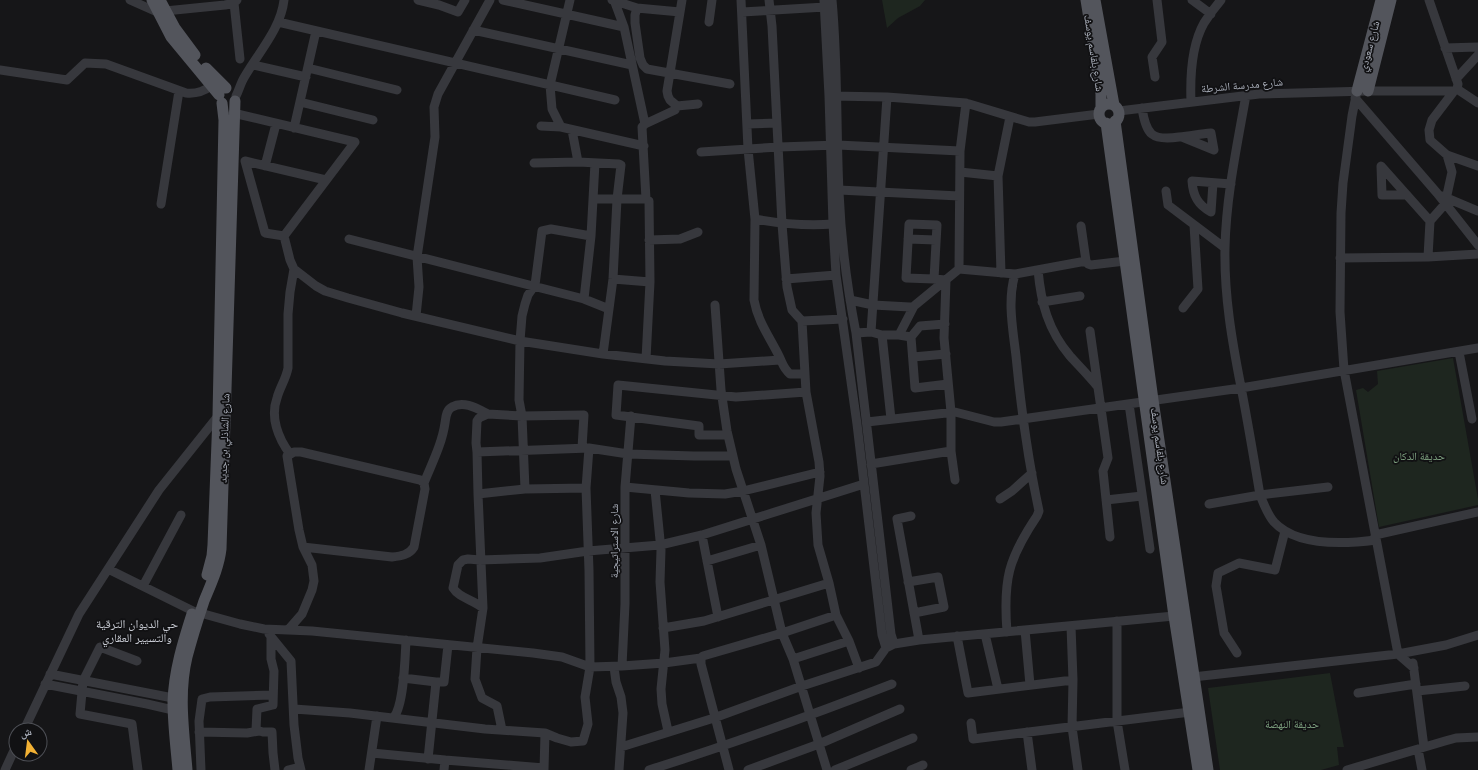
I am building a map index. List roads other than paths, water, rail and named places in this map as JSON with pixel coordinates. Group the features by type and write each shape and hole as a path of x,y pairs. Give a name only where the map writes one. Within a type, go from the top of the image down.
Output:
{"main road":[{"path":"152,0 228,95"},
{"path":"160,0 161,11 171,37 211,86 228,95"},
{"name":"شارع بلقاسم يوسف","path":"1086,0 1101,94 1100,110"},
{"name":"شارع بلقاسم يوسف","path":"1095,0 1113,115 1174,616 1198,770"},
{"name":"شارع سعودي","path":"1360,93 1381,0"},
{"name":"شارع سعودي","path":"1360,93 1391,0"},
{"name":"شارع الشاذلي بن جديد","path":"178,770 178,708 196,613 212,556 222,415 234,113 228,95"},
{"name":"شارع الشاذلي بن جديد","path":"222,415 224,120 228,95"},
{"path":"1107,103 1113,115 1100,119 1100,110 1107,103"},
{"name":"شارع بلقاسم يوسف","path":"1113,115 1125,261 1208,770"},
{"name":"شارع الشاذلي بن جديد","path":"187,770 178,708 173,698 178,660 184,640 196,613"}],"street":[{"path":"130,0 161,11 225,5 236,2 240,59"},
{"path":"228,95 253,65 278,22 284,0"},
{"path":"418,0 439,2 458,12 465,0"},
{"path":"416,316 419,287 418,257 435,137 434,106 438,94 490,0"},
{"path":"503,0 624,27"},
{"path":"561,127 552,109 550,85 570,0"},
{"path":"614,0 637,8 680,12"},
{"path":"614,0 624,27 644,124 642,127 646,199 649,201 650,282 646,359"},
{"path":"677,106 668,96 682,0"},
{"path":"709,22 712,0"},
{"path":"741,0 748,149 755,219 754,300 761,325 784,368 790,374 805,374"},
{"path":"769,0 786,279 792,310 802,321 806,392 814,430 820,472 816,513 818,545 836,615 849,641 859,668"},
{"path":"832,0 834,145 833,224 836,276 864,484 882,635 890,646"},
{"path":"1155,77 1152,58 1162,42 1157,0"},
{"path":"1192,0 1211,14"},
{"path":"1191,102 1191,74 1198,38 1204,24 1221,0"},
{"path":"1428,0 1445,48 1455,86 1478,103"},
{"path":"742,12 770,11 824,4 833,96"},
{"path":"637,8 635,23 640,58 643,65 647,69 670,75 730,84"},
{"path":"278,22 615,100"},
{"path":"473,30 632,66"},
{"path":"294,128 316,31"},
{"path":"1445,48 1478,47"},
{"path":"1477,164 1447,155 1430,140 1429,130 1432,120 1478,55"},
{"path":"0,70 67,80 85,62 106,64 179,91 193,94 211,86"},
{"path":"253,65 307,72 398,90"},
{"name":"شارع مدرسة الشرطة","path":"1113,115 1142,108 1246,95 1360,93 1455,86"},
{"path":"161,204 179,91"},
{"path":"1360,93 1437,193 1446,201 1478,245"},
{"path":"1360,93 1343,183 1340,258 1340,312 1344,370 1398,654 1414,668"},
{"path":"1246,95 1230,184 1225,248 1228,312 1260,494 1265,508 1274,522 1285,531 1302,538 1322,542 1355,543 1478,512"},
{"path":"833,96 887,97 966,103 1024,121 1035,122 1100,110"},
{"path":"871,332 887,97"},
{"path":"300,102 373,120"},
{"path":"959,269 960,151 966,103"},
{"path":"644,124 675,110 677,106 698,104"},
{"path":"1142,108 1144,122 1155,136 1165,139 1182,137"},
{"path":"234,113 355,142 284,236"},
{"path":"1001,273 998,176 1010,117"},
{"path":"747,124 777,123"},
{"path":"265,166 276,124"},
{"path":"541,126 561,127 644,146"},
{"path":"572,130 578,162"},
{"path":"834,145 841,224 867,422 890,626 890,646"},
{"path":"701,152 834,145 960,151"},
{"path":"1428,257 1430,221 1446,201 1452,172 1447,155"},
{"path":"284,236 265,233 245,161 326,180"},
{"path":"534,163 578,162 621,165 617,199 613,279 604,354"},
{"path":"584,299 594,199 595,163"},
{"path":"960,172 998,176"},
{"path":"1213,183 1230,184"},
{"path":"839,190 959,196"},
{"path":"1166,191 1168,205 1225,248"},
{"path":"1407,195 1430,221"},
{"path":"594,199 646,199"},
{"path":"1446,201 1478,211"},
{"path":"755,219 782,224 812,226 833,224"},
{"path":"934,279 937,225 909,224 906,278 946,280"},
{"path":"1183,308 1198,289 1194,225"},
{"path":"1081,226 1086,261 1091,265 1125,261"},
{"path":"525,489 522,451 522,416 519,400 520,341 522,316 525,304 528,295 535,285 542,231 551,229 591,236"},
{"path":"649,240 680,239 698,232"},
{"path":"284,236 290,260 294,269 316,286 325,291 416,316 520,341 604,354 646,359 719,364 780,360"},
{"path":"349,239 535,285 584,299 609,309"},
{"path":"908,239 936,240"},
{"path":"1340,258 1428,257 1478,254"},
{"path":"899,335 914,306 959,269 1015,274 1086,261"},
{"path":"290,454 279,437 274,420 276,399 287,377 287,333 290,292 294,269"},
{"path":"1038,270 1042,302 1047,319 1062,345 1098,387"},
{"path":"1007,632 1005,613 1008,574 1018,546 1037,516 1039,510 1022,419 1012,321 1011,299 1015,274"},
{"path":"786,279 836,276"},
{"path":"613,279 650,282"},
{"path":"946,280 946,354 951,412 951,451 954,480"},
{"path":"1042,302 1080,296"},
{"path":"850,300 873,305 914,306"},
{"path":"715,305 722,395 733,456 761,545 782,633 802,686 827,770"},
{"path":"802,321 842,319"},
{"path":"945,324 920,326 911,337 915,388 948,384"},
{"path":"1090,331 1108,458 1103,471 1110,537"},
{"path":"856,333 871,332 911,337"},
{"path":"882,334 891,419"},
{"path":"867,422 951,412 964,413 994,422 1001,422 1241,388 1478,348"},
{"path":"1459,352 1472,419"},
{"path":"913,357 946,354"},
{"path":"728,435 699,435 699,426 616,415 618,386 736,397 806,392"},
{"path":"1129,404 1150,549"},
{"path":"294,709 350,712 502,730 545,733 571,742 583,741 588,724 585,697 590,667 586,448 584,415 522,416 488,414 474,407 464,405 451,407 448,411 437,452 424,482 426,489 414,546 411,551 407,554 392,557 303,547"},
{"path":"488,414 479,418 477,421 476,444 483,608 477,648 475,679 482,698 498,706 502,730"},
{"path":"28,722 79,614 159,490 222,415"},
{"name":"شارع الاستراتيجية","path":"619,770 623,713 621,697 616,682 626,548 626,487 631,416"},
{"path":"477,452 586,448 628,454 733,456"},
{"path":"871,464 951,451"},
{"path":"288,630 302,614 312,590 313,572 303,547 299,530 287,456 294,452 301,452 424,482"},
{"path":"626,487 689,493 726,494 820,472"},
{"path":"1000,499 1012,491 1032,473"},
{"path":"483,608 477,602 460,595 454,588 456,570 460,562 468,559 540,558 588,551 660,545 702,534 864,484"},
{"path":"1209,504 1260,494 1328,487"},
{"path":"478,494 525,489 586,488"},
{"path":"655,490 660,545 660,582 663,628 664,663 662,704 668,732"},
{"path":"1106,500 1142,496"},
{"path":"143,586 181,515"},
{"path":"911,516 896,519 919,640"},
{"path":"1237,653 1224,633 1216,586 1218,573 1239,563 1275,570 1285,531"},
{"path":"702,534 718,617"},
{"path":"707,561 761,545"},
{"path":"108,569 196,613 264,629 312,631 562,657 590,667 618,667 701,658 702,656 782,633 836,615"},
{"path":"908,582 938,577 944,607 914,613"},
{"path":"663,628 718,617 829,583"},
{"path":"621,747 714,718 802,686 876,662 890,646 919,640 1174,616"},
{"path":"1117,621 1117,721 1125,770"},
{"path":"1071,626 1073,680 1072,727 1078,770"},
{"path":"264,629 291,661 300,768 288,770"},
{"path":"1025,630 1030,685"},
{"path":"985,634 998,689"},
{"path":"1193,677 1412,652 1446,645 1478,635"},
{"path":"957,636 968,693 1073,680"},
{"path":"259,731 256,730 257,709 273,705 274,670 271,659 271,637"},
{"path":"394,717 398,712 403,678 406,640"},
{"path":"793,659 849,641"},
{"path":"403,678 444,682 448,645"},
{"path":"137,661 100,647 84,681 80,714 132,724 138,770"},
{"path":"1412,652 1422,770"},
{"path":"701,658 714,718 729,770"},
{"path":"50,674 173,698"},
{"path":"428,759 436,682"},
{"path":"45,684 178,708"},
{"path":"649,770 722,747 892,684"},
{"path":"1358,693 1416,688 1465,686"},
{"path":"201,770 199,732 200,707 202,699 210,696 273,695"},
{"path":"748,770 819,744 900,709"},
{"path":"971,723 973,739 1190,712"},
{"path":"369,770 377,716"},
{"path":"199,732 272,732 275,770"},
{"path":"1027,732 1032,770"},
{"path":"372,753 544,769 545,733"},
{"path":"1347,770 1450,739 1478,737"},
{"path":"835,770 913,738"},
{"path":"444,770 445,760"},
{"path":"911,770 923,765"}],"district":[{"name":"حي الديوان الترقية والتسيير العقاري","path":"137,631"}],"park label":[{"name":"حديقة الدكان","path":"1419,456"},
{"name":"حديقة النهضة","path":"1292,724"}]}
